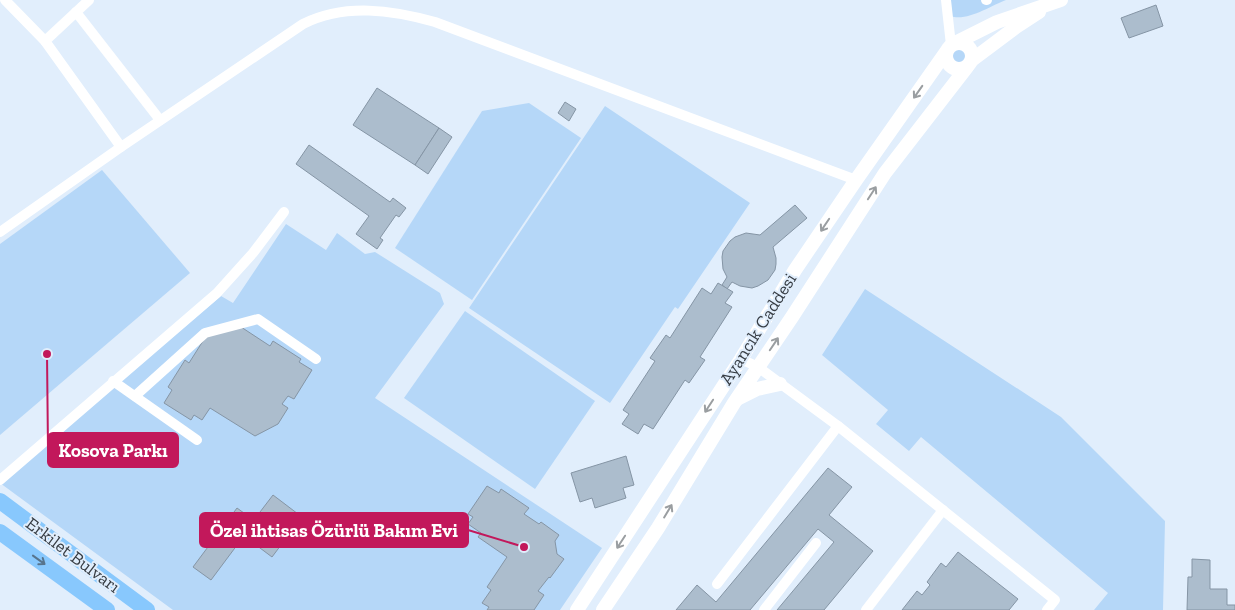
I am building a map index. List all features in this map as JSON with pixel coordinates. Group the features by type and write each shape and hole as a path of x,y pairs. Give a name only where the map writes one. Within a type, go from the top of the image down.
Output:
{"main road":[{"name":"Erkilet Bulvarı","path":"0,500 147,610"},
{"name":"Erkilet Bulvarı","path":"0,532 107,610"}],"street":[{"path":"5,0 45,41 121,147"},
{"path":"45,41 89,0"},
{"path":"946,0 951,47 946,61 951,67 959,70 970,64 973,56 970,48 963,43 951,47"},
{"name":"Ayancık Caddesi","path":"577,610 795,270 856,180 951,47 997,22 1057,2"},
{"name":"Ayancık Caddesi","path":"603,610 658,528 736,399 885,173 970,64 1016,27 1057,2"},
{"path":"0,232 160,120 304,24 314,18 344,11 383,11 419,17 856,180"},
{"path":"76,12 160,120"},
{"path":"0,480 113,380 217,293 253,253 284,212"},
{"path":"135,396 205,333 258,320 316,359"},
{"path":"740,358 758,367 838,426 1055,600 1047,610"},
{"path":"113,380 197,440"},
{"path":"736,399 757,389 780,384"},
{"path":"717,584 838,426"},
{"path":"866,610 943,510"},
{"path":"764,610 816,543"}],"shaded area":[{"path":"944,0 1006,0 971,15 957,17 950,16"},
{"path":"956,49 962,49 966,56 962,63 956,63 952,59 952,53"},
{"path":"529,103 581,138 472,300 395,248 482,111"},
{"path":"605,106 750,203 678,309 675,307 610,403 469,308"},
{"path":"102,170 190,273 0,435 0,244"},
{"path":"286,224 326,250 337,233 365,254 375,252 440,293 444,304 375,398 602,548 560,610 173,610 0,483 221,296 233,303"},
{"path":"865,289 1061,417 1165,521 1163,610 1094,610 1108,593 921,437 909,451 876,424 888,410 822,355"},
{"path":"465,311 595,401 535,489 404,398"}],"building":[{"path":"1156,5 1163,26 1129,38 1121,18"},
{"path":"377,88 439,128 415,165 353,125"},
{"path":"565,102 576,109 569,121 558,113"},
{"path":"439,128 452,137 428,174 415,165"},
{"path":"309,145 390,202 393,198 406,208 399,217 396,215 380,238 383,240 377,249 356,234 369,216 296,164"},
{"path":"795,205 807,218 773,247 776,264 775,270 768,280 752,288 740,286 732,282 727,289 722,285 727,277 723,269 723,251 730,241 746,233 760,235"},
{"path":"718,283 733,292 725,303 732,307 700,357 705,360 689,383 685,380 653,429 644,424 638,434 622,424 629,414 623,410 655,361 650,358 666,335 670,338 702,288 711,294"},
{"path":"238,325 270,346 273,341 301,359 299,362 312,370 294,399 288,396 282,404 288,408 278,424 255,436 210,408 202,420 194,415 191,420 164,403 172,390 168,387 185,360 189,363 208,333"},
{"path":"626,456 634,485 623,488 626,498 595,508 592,498 580,502 571,473"},
{"path":"828,468 852,487 829,515 873,551 824,610 777,610 834,542 818,529 750,610 676,610 697,585 716,602"},
{"path":"487,486 499,493 501,489 529,508 524,514 539,524 541,522 559,535 555,541 557,554 564,559 538,591 544,595 534,610 487,610 489,607 482,603 491,590 487,587 507,557 478,537 481,533 468,524 473,517 468,514"},
{"path":"273,495 302,517 272,557 256,545 262,538 258,535 261,530 259,528 263,522 259,519 263,515 260,512"},
{"path":"237,508 255,521 211,580 193,567"},
{"path":"958,552 1018,599 1009,610 902,610 917,591 922,595 930,585 927,582 941,563 946,567"},
{"path":"1192,559 1210,560 1210,589 1227,589 1227,605 1235,605 1235,610 1187,610 1188,577 1192,577"}],"place":[{"name":"Kosova Parkı","path":"47,354"},
{"name":"Özel ihtisas Özürlü Bakım Evi","path":"524,547"}]}
